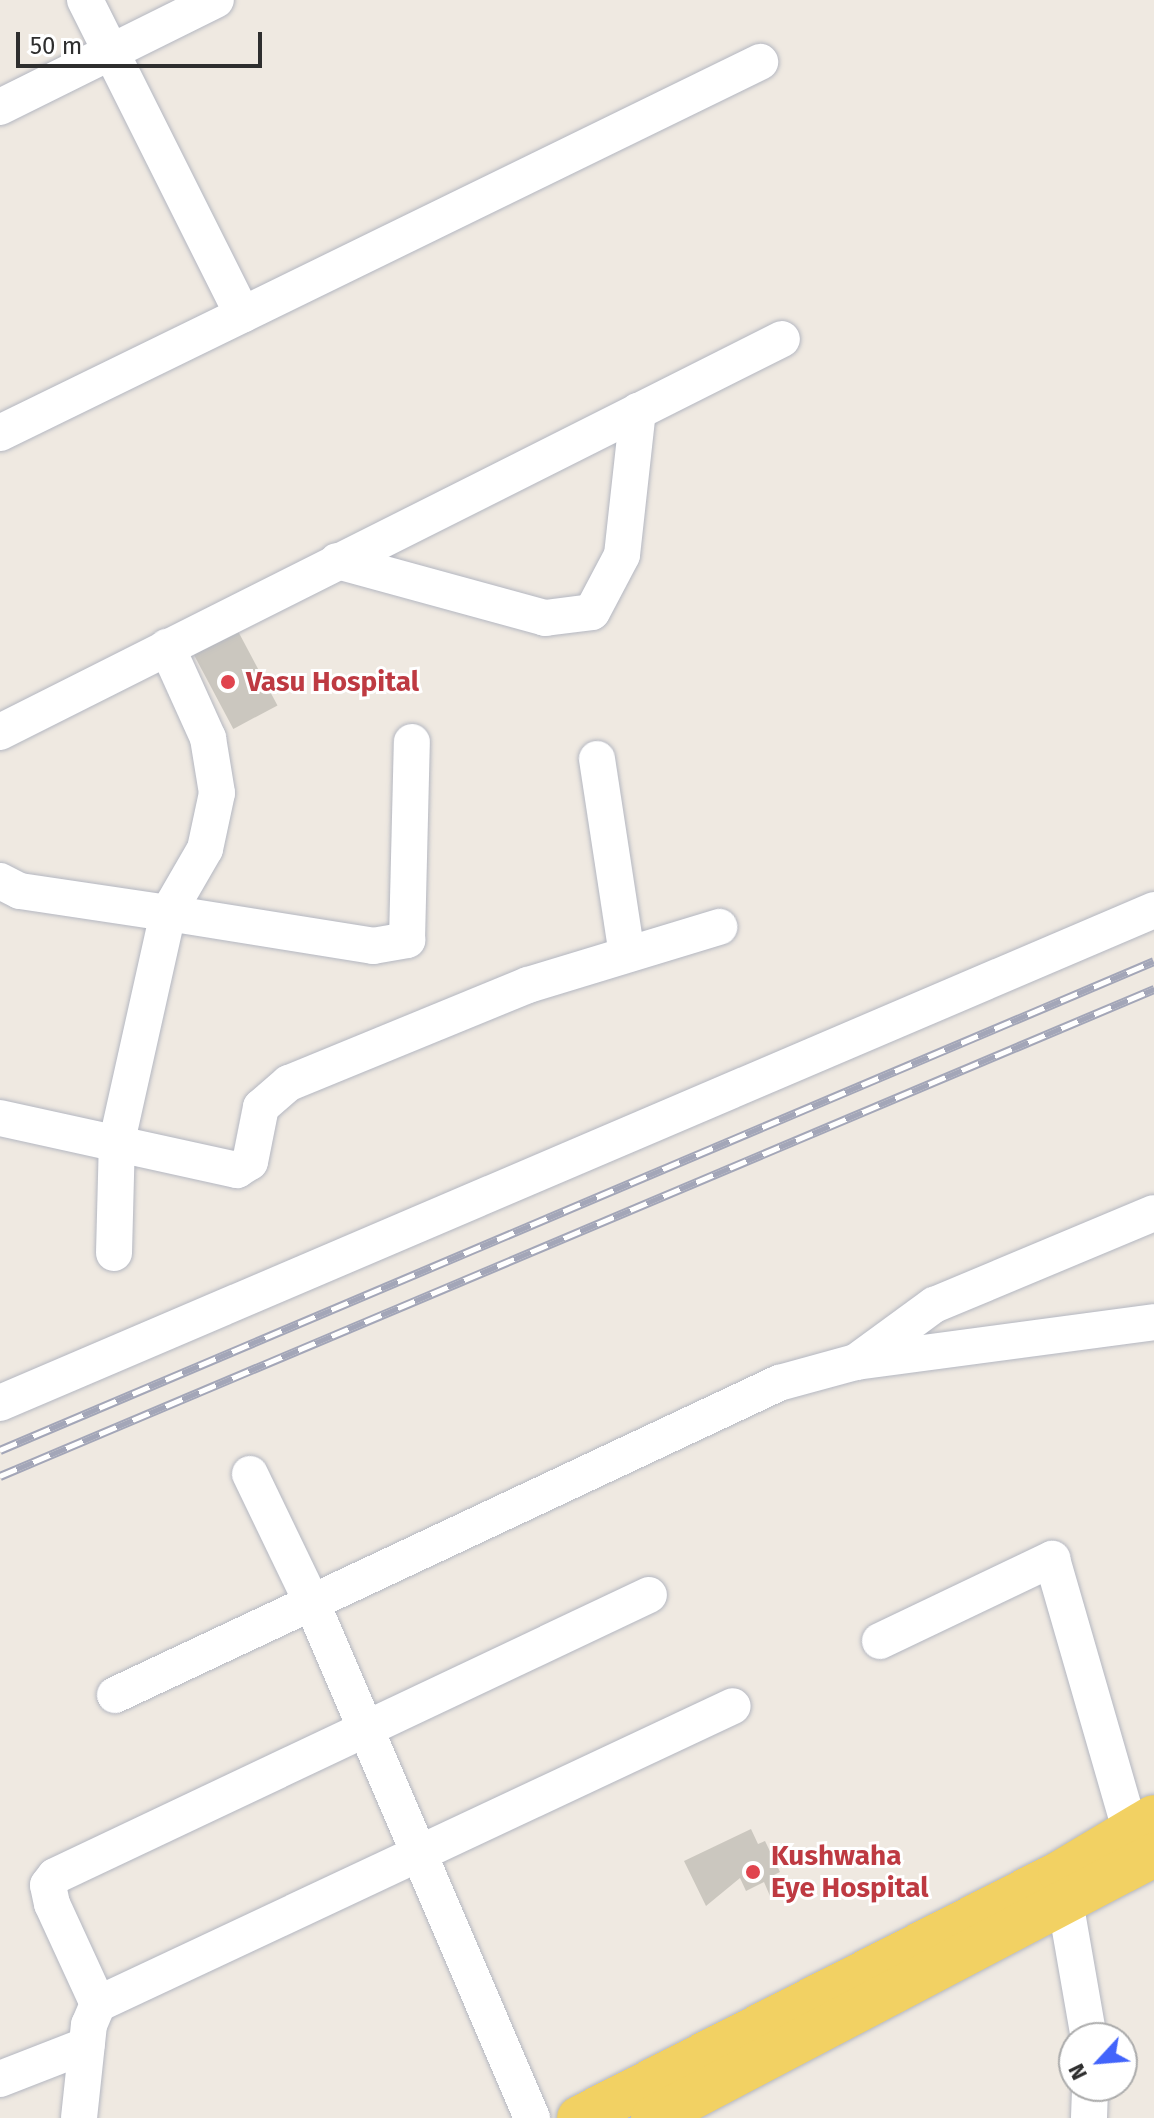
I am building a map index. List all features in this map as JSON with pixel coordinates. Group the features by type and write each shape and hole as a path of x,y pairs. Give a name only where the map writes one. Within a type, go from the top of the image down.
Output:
{"main road":[{"path":"653,2118 1144,1841"},
{"path":"579,2118 1063,1888"}],"street":[{"path":"85,0 243,315"},
{"path":"0,107 216,0"},
{"path":"0,433 760,62"},
{"path":"0,732 782,339"},
{"path":"337,561 545,618 592,612 622,555 638,411"},
{"path":"114,1253 117,1141 168,913 205,849 217,793 208,738 167,647"},
{"path":"0,881 20,891 373,946 407,940 412,742"},
{"path":"597,759 627,954"},
{"path":"0,1403 1154,910"},
{"path":"0,1118 117,1141 237,1170 250,1162 261,1107 278,1089 528,985 719,927"},
{"path":"856,1362 934,1305 1154,1213"},
{"path":"115,1695 779,1383 856,1362 1154,1322"},
{"path":"250,1474 311,1601 420,1849 532,2118"},
{"path":"880,1641 1052,1559 1144,1841"},
{"path":"16,2073 80,2108 87,2045 98,2004 52,1904 50,1879 649,1595"},
{"path":"98,2004 420,1849 733,1706"},
{"path":"1063,1888 1086,2022"},
{"path":"16,2073 87,2045"}],"building":[{"path":"231,618 277,705 233,729 187,641"},
{"path":"751,1829 758,1844 765,1841 780,1872 770,1877 777,1893 770,1896 764,1882 746,1891 740,1878 706,1906 684,1861"}],"railway":[{"path":"0,1450 1154,961"},
{"path":"0,1476 1154,989"}],"place":[{"name":"Vasu Hospital","path":"228,682"},
{"name":"Kushwaha Eye Hospital","path":"753,1872"}]}
